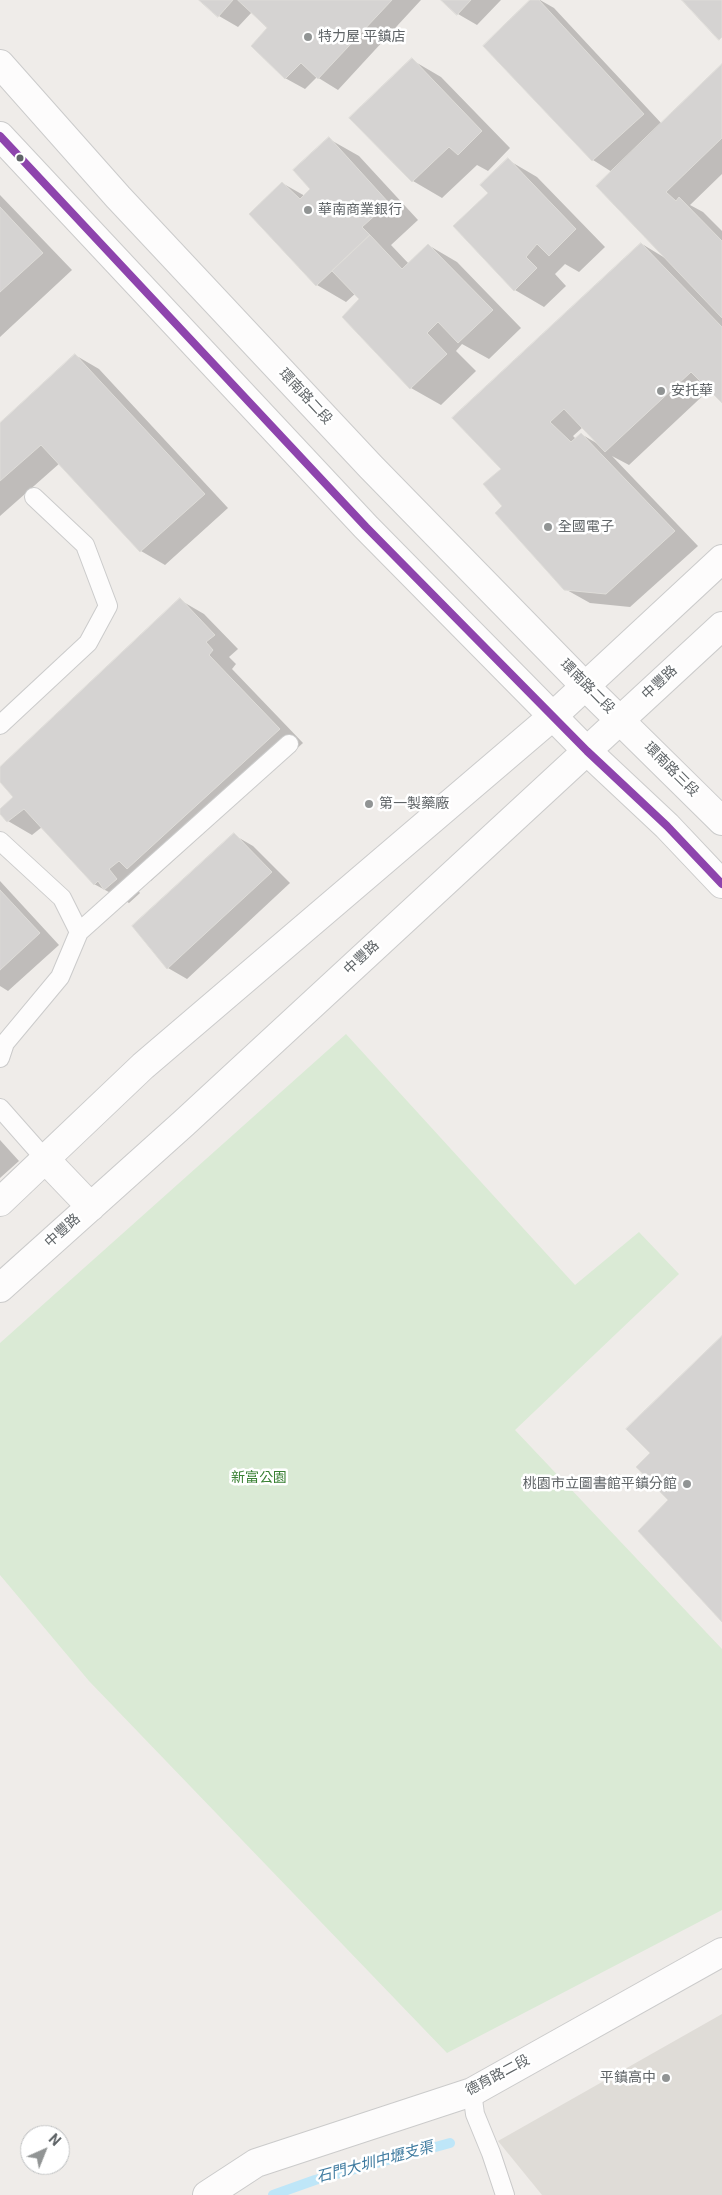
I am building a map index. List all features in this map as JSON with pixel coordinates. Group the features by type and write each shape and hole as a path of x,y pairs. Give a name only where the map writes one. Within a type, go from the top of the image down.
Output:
{"main road":[{"name":"環南路二段","path":"0,64 118,197 365,460 620,720"},
{"path":"0,136 366,527 587,751 667,826 722,884"},
{"path":"0,1202 143,1066 553,716 722,560"},
{"name":"中豐路","path":"0,1288 722,626"},
{"name":"環南路三段","path":"620,720 722,821"},
{"path":"46,1160 90,1207"},
{"name":"德育路二段","path":"207,2195 256,2163 472,2092 722,1952"}],"lane":[{"path":"0,725 88,643 108,606 85,545 34,497"},
{"path":"0,1058 5,1043 60,977 79,932 290,744"},
{"path":"0,841 62,898 79,932"},
{"path":"0,1108 46,1160"},
{"path":"472,2092 475,2114 492,2153 505,2195"}],"shaded area":[{"name":"平鎮高中","path":"722,2014 722,2195 542,2195 498,2141"}],"green space":[{"name":"新富公園","path":"346,1034 575,1285 639,1232 679,1274 515,1430 722,1649 722,1910 447,2053 89,1681 0,1575 0,1343"}],"building":[{"path":"199,0 233,0 218,17"},
{"name":"特力屋 平鎮店","path":"238,0 392,0 318,79 301,63 285,79 251,46 267,28"},
{"path":"441,0 471,0 457,15"},
{"path":"530,0 539,0 644,114 592,161 483,46"},
{"path":"682,0 722,0 722,37 719,40"},
{"path":"412,58 482,131 458,155 449,147 412,182 349,118"},
{"path":"722,64 722,138 666,192 676,201 679,197 722,241 722,318 596,186"},
{"path":"329,137 389,203 362,227 370,235 316,286 249,214 282,182 300,199 310,189 293,170"},
{"path":"508,158 576,229 549,256 537,244 526,257 537,268 514,291 453,226 488,193 480,185"},
{"path":"0,207 43,253 0,292"},
{"path":"370,235 402,269 428,244 493,310 458,343 438,322 427,333 447,354 410,389 342,317 359,299 332,271"},
{"path":"641,243 722,327 722,403 691,372 605,452 564,409 550,422 571,442 581,433 675,531 606,594 564,590 495,513 502,506 483,484 501,469 452,418"},
{"path":"75,354 205,494 140,552 41,445 0,481 0,423"},
{"path":"180,598 215,635 206,642 213,650 209,655 280,729 127,869 119,861 109,869 117,879 104,890 98,881 94,885 24,809 7,822 0,814 0,809 13,797 0,782 0,767"},
{"path":"234,833 272,872 167,969 132,926"},
{"path":"0,890 40,933 0,970"},
{"name":"桃園市立圖書館平鎮分館","path":"722,1336 722,1622 638,1531 668,1500 636,1467 650,1453 626,1429"}],"waterway":[{"name":"石門大圳中壢支渠","path":"273,2195 315,2180 450,2143"}],"transit line":[{"path":"0,136 366,527 587,751 667,826 722,884"}],"place":[{"name":"特力屋 平鎮店","path":"308,37"},
{"name":"華南商業銀行","path":"308,210"},
{"name":"安托華","path":"661,391"},
{"name":"全國電子","path":"548,527"},
{"name":"第一製藥廠","path":"369,804"},
{"name":"桃園市立圖書館平鎮分館","path":"687,1484"},
{"name":"平鎮高中","path":"666,2078"}]}
